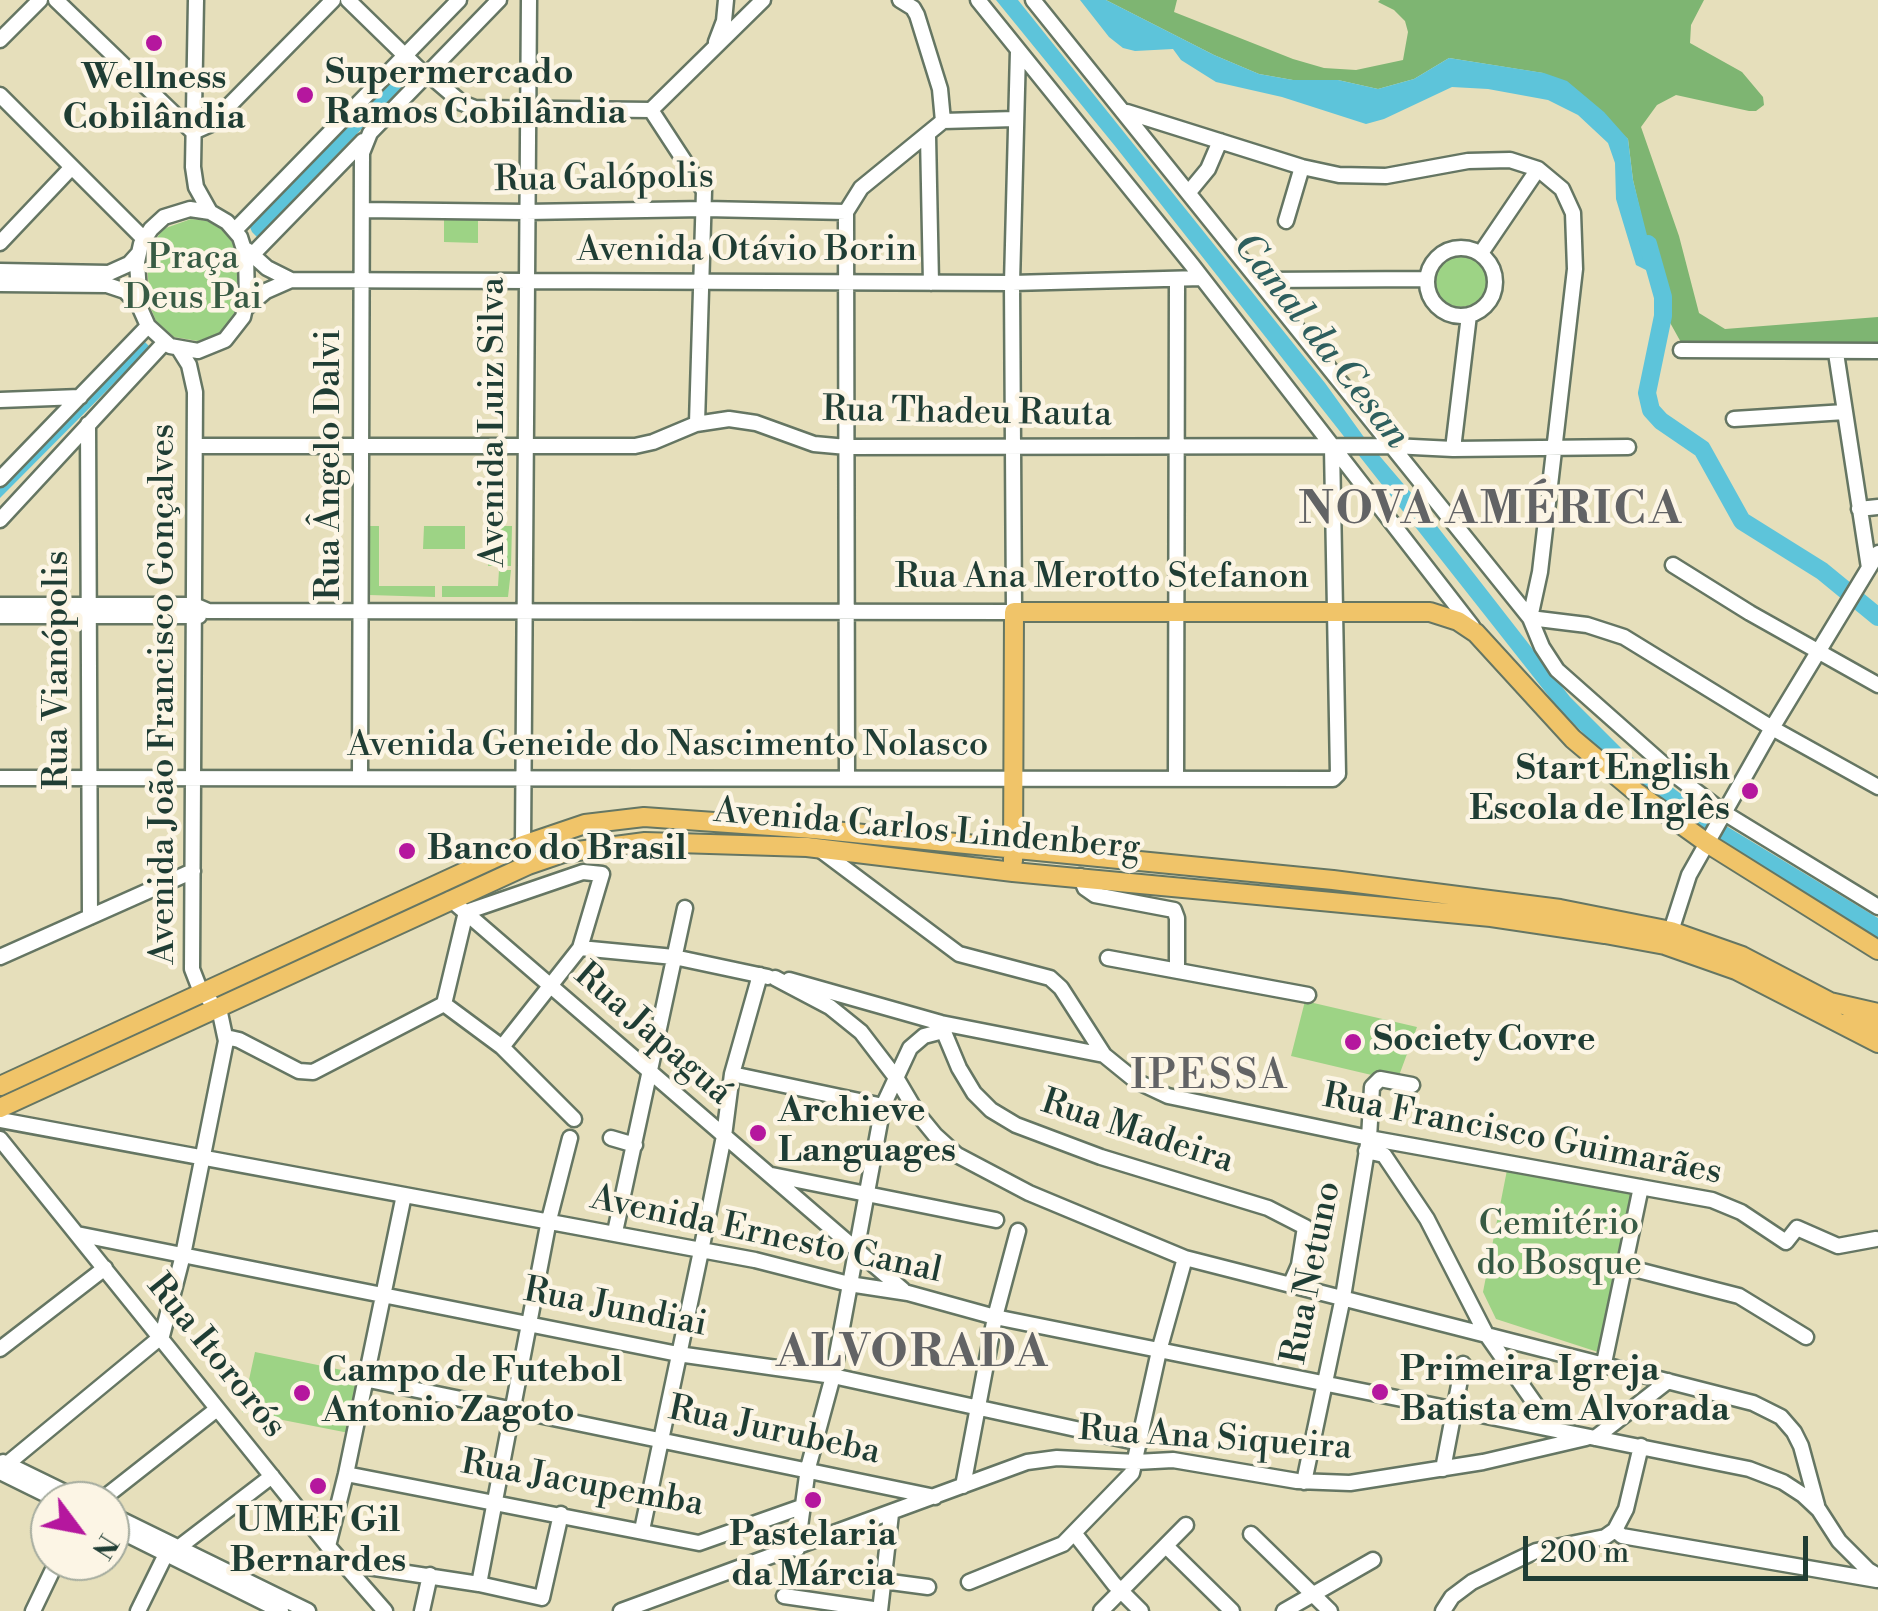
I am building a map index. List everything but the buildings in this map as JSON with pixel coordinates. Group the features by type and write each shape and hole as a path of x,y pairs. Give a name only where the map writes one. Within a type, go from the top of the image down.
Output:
{"main road":[{"name":"Rua Ana Merotto Stefanon","path":"1014,612 1437,614 1458,621 1482,638 1573,739 1636,792 1878,950"},
{"path":"1013,872 1014,612"},
{"name":"Avenida Carlos Lindenberg","path":"0,1086 523,845 585,824 644,816 813,828 1507,900 1671,931 1742,956 1878,1044"},
{"name":"Avenida Carlos Lindenberg","path":"0,1108 450,899 563,852 606,846 683,842 818,848 1013,872 1504,919 1653,943 1736,970 1817,1004"},
{"path":"1817,1004 1878,1012"},
{"path":"1817,1004 1878,1027"}],"street":[{"path":"0,40 40,0"},
{"path":"56,0 193,132"},
{"path":"196,0 193,132 196,187 210,212 235,230 267,268 291,280"},
{"path":"193,132 214,121 333,0"},
{"path":"348,0 404,56 470,107 526,110 651,110 762,0"},
{"path":"235,230 459,0"},
{"name":"Rua Ângelo Dalvi","path":"252,249 356,153 370,133 499,0"},
{"name":"Avenida Luiz Silva","path":"523,845 528,0"},
{"path":"714,48 724,21 726,0"},
{"path":"900,0 917,15 940,89 943,121"},
{"path":"978,0 1202,278 1482,638"},
{"path":"1033,0 1530,618 1557,670 1723,818 1878,908"},
{"path":"1014,612 1012,283 1018,51"},
{"path":"0,94 72,167 141,246 140,308"},
{"path":"651,110 703,184 698,423"},
{"path":"1125,111 1338,175 1364,177 1489,159 1510,160 1538,169 1554,180 1569,200 1576,234 1540,572 1530,618"},
{"path":"847,776 846,212 861,188 943,121 1015,119"},
{"path":"928,136 931,282"},
{"path":"1189,192 1208,169 1220,141"},
{"name":"Rua Ângelo Dalvi","path":"356,153 362,210 360,776"},
{"path":"172,213 188,191 193,166"},
{"path":"0,243 72,167"},
{"path":"1286,221 1302,167"},
{"path":"1481,253 1538,169"},
{"name":"Rua Galópolis","path":"362,210 705,208 846,212"},
{"path":"0,284 116,271 129,264 157,222 172,213 210,212"},
{"path":"1452,248 1481,253 1494,269 1495,288 1486,306 1469,315 1451,314 1436,305 1427,280 1434,260 1452,248"},
{"path":"0,272 114,286 129,294 148,326 172,346 198,350 217,345 232,334 246,308 252,249"},
{"name":"Avenida Otávio Borin","path":"291,280 1012,283 1202,278"},
{"path":"246,308 266,292 291,280"},
{"path":"1176,280 1176,778"},
{"path":"1261,280 1427,280"},
{"path":"1453,450 1469,315"},
{"path":"0,479 148,326"},
{"name":"Avenida João Francisco Gonçalves","path":"195,392 201,367 217,345"},
{"path":"0,520 88,424 172,346"},
{"name":"Avenida João Francisco Gonçalves","path":"172,346 189,365 195,392 199,612 192,969 204,992"},
{"path":"1681,350 1878,351"},
{"path":"1836,353 1865,575"},
{"path":"0,400 80,397"},
{"path":"1734,419 1844,412"},
{"name":"Rua Thadeu Rauta","path":"195,446 641,445 698,423 722,419 742,420 814,444 847,447 1628,447"},
{"name":"Rua Vianópolis","path":"88,424 90,917"},
{"path":"1332,446 1337,612"},
{"path":"1859,509 1878,506"},
{"path":"1671,931 1684,887 1709,840 1878,553"},
{"path":"1673,565 1878,685"},
{"name":"Rua Ana Merotto Stefanon","path":"0,605 199,612 1014,612"},
{"name":"Rua Ana Merotto Stefanon","path":"0,616 91,611"},
{"name":"Avenida Geneide do Nascimento Nolasco","path":"0,778 1336,777 1337,612"},
{"path":"1530,618 1587,624 1624,638 1878,787"},
{"path":"1538,638 1550,620"},
{"path":"818,848 960,954 1050,978 1061,988 1104,1055"},
{"path":"0,957 194,870"},
{"path":"226,1037 299,1071 314,1072 444,1004 466,912 563,878 593,871 602,874 580,948 502,1047"},
{"path":"1080,876 1085,888 1095,895 1174,910 1177,970"},
{"name":"Rua Japaguá","path":"450,899 908,1294"},
{"path":"615,1232 684,908"},
{"path":"580,948 674,957 767,976 847,1018 897,1079 917,1113 957,1155 1029,1193 1185,1258 1753,1402 1781,1417 1802,1446 1818,1510 1839,1541 1878,1578"},
{"path":"1108,958 1308,995"},
{"path":"642,1530 724,1136 732,1074 767,976"},
{"name":"Rua Francisco Guimarães","path":"767,976 799,981 942,1027 1104,1055 1136,1081 1174,1098 1368,1144 1727,1204 1786,1242 1797,1228 1838,1246 1876,1239"},
{"path":"2,1465 162,1336 183,1256 226,1037 218,1007 204,992"},
{"path":"444,1004 502,1047 574,1119"},
{"path":"797,1549 808,1468 833,1376 883,1106 910,1048 942,1027"},
{"name":"Rua Madeira","path":"942,1027 958,1068 974,1093 990,1110 1016,1125 1102,1157 1268,1208 1305,1227 1299,1265 1291,1283"},
{"path":"732,1074 883,1106"},
{"name":"Rua Netuno","path":"1304,1482 1343,1297 1368,1144 1372,1087 1380,1079 1412,1085"},
{"name":"Avenida Ernesto Canal","path":"0,1120 755,1260 994,1317 1518,1421 1542,1440 1600,1438 1641,1446 1761,1472 1794,1488 1818,1510"},
{"path":"479,1584 549,1220 570,1138"},
{"path":"611,1138 635,1145"},
{"name":"Rua Itororós","path":"0,1140 328,1546 386,1611"},
{"path":"1368,1144 1384,1156 1427,1220 1542,1440"},
{"path":"767,1174 996,1220"},
{"path":"1604,1363 1642,1187"},
{"path":"328,1546 404,1194"},
{"path":"963,1486 994,1317 1018,1231"},
{"name":"Rua Jundiai","path":"77,1234 678,1354 833,1376 1140,1443"},
{"path":"969,1582 1046,1553 1075,1534 1130,1476 1185,1258"},
{"path":"1626,1266 1738,1296 1806,1338"},
{"path":"0,1350 105,1268"},
{"path":"1443,1469 1463,1364"},
{"name":"Rua Jurubeba","path":"364,1379 935,1497"},
{"path":"1600,1438 1668,1381"},
{"path":"125,1481 217,1409"},
{"name":"Rua Ana Siqueira","path":"622,1611 1026,1462 1057,1458 1136,1462 1164,1459 1304,1482 1355,1483 1443,1469 1542,1440"},
{"path":"1443,1611 1472,1582 1515,1561 1536,1552 1605,1538 1626,1509 1641,1446"},
{"path":"2,1465 30,1483"},
{"path":"2,1465 38,1481"},
{"name":"Rua Jacupemba","path":"346,1474 699,1542 804,1506"},
{"path":"138,1611 172,1551 272,1476"},
{"path":"342,1563 542,1598 560,1514"},
{"path":"784,1596 880,1610 892,1514"},
{"path":"1101,1611 1186,1525"},
{"path":"130,1526 258,1606 281,1611"},
{"path":"1614,1530 1622,1536 1878,1578"},
{"path":"130,1534 308,1611"},
{"path":"1075,1534 1141,1611"},
{"path":"1251,1534 1330,1611"},
{"path":"1166,1546 1232,1611"},
{"path":"1284,1611 1373,1560"},
{"path":"422,1611 430,1576"},
{"path":"32,1611 47,1581"},
{"path":"883,1581 928,1587"}],"green space":[{"path":"1106,0 1177,0 1174,12 1293,59 1324,68 1356,70 1403,60 1408,32 1405,21 1380,0 1704,0 1691,25 1690,43 1742,72 1763,97 1764,105 1749,111 1676,95 1657,105 1641,127 1679,236 1699,313 1725,329 1878,317 1878,344 1683,346 1663,310 1633,180 1628,139 1543,73 1449,58 1414,79 1378,89 1338,80 1293,80 1259,74 1214,55"},
{"name":"Praça Deus Pai","path":"191,219 207,221 221,229 232,242 237,257 235,314 220,333 198,341 174,337 156,321 150,306 147,262 150,248 163,229"},
{"path":"444,220 478,220 478,243 444,242"},
{"path":"1461,255 1479,263 1487,281 1479,299 1461,307 1443,299 1435,281 1443,263"},
{"path":"369,526 379,526 379,586 435,586 435,597 369,595"},
{"path":"424,526 465,526 465,549 423,549"},
{"path":"489,526 512,526 511,566 488,566"},
{"path":"499,570 511,570 508,597 442,597 442,586 498,586"},
{"name":"Society Covre","path":"1305,1001 1417,1027 1397,1081 1291,1056"},
{"path":"186,1008 190,1011 0,1099 0,1094"},
{"name":"Cemitério do Bosque","path":"1507,1170 1632,1193 1636,1201 1601,1353 1496,1319 1483,1292"},
{"name":"Campo de Futebol Antonio Zagoto","path":"255,1352 361,1374 349,1433 242,1412"}],"water":[{"path":"996,0 1018,0 1570,697 1624,751 1713,818 1878,918 1878,938 1706,832 1613,763 1558,708"},
{"path":"1080,0 1106,0 1214,55 1259,74 1293,80 1338,80 1378,89 1414,79 1449,58 1544,73 1567,81 1604,112 1628,139 1633,180 1655,267 1650,272 1636,265 1616,199 1615,163 1608,143 1578,115 1548,100 1452,87 1366,124 1282,97 1216,82 1181,60 1173,49 1123,48 1109,37"},
{"path":"401,71 409,80 257,237 249,225"},
{"path":"145,342 150,347 0,498 0,488"}],"waterway":[{"path":"1648,244 1663,297 1663,316 1647,393 1651,410 1702,449 1742,521 1822,571 1878,617"}],"place":[{"name":"Wellness Cobilândia","path":"154,43"},
{"name":"Supermercado Ramos Cobilândia","path":"305,95"},
{"name":"Start English Escola de Inglês","path":"1750,791"},
{"name":"Banco do Brasil","path":"407,851"},
{"name":"Society Covre","path":"1353,1042"},
{"name":"Archieve Languages","path":"758,1133"},
{"name":"Primeira Igreja Batista em Alvorada","path":"1380,1392"},
{"name":"Campo de Futebol Antonio Zagoto","path":"302,1393"},
{"name":"UMEF Gil Bernardes","path":"318,1486"},
{"name":"Pastelaria da Márcia","path":"813,1500"}],"district":[{"name":"NOVA AMÉRICA","path":"1491,512"},
{"name":"IPESSA","path":"1210,1078"},
{"name":"ALVORADA","path":"913,1355"}],"water label":[{"name":"Canal da Cesan","path":"1320,342"}]}
